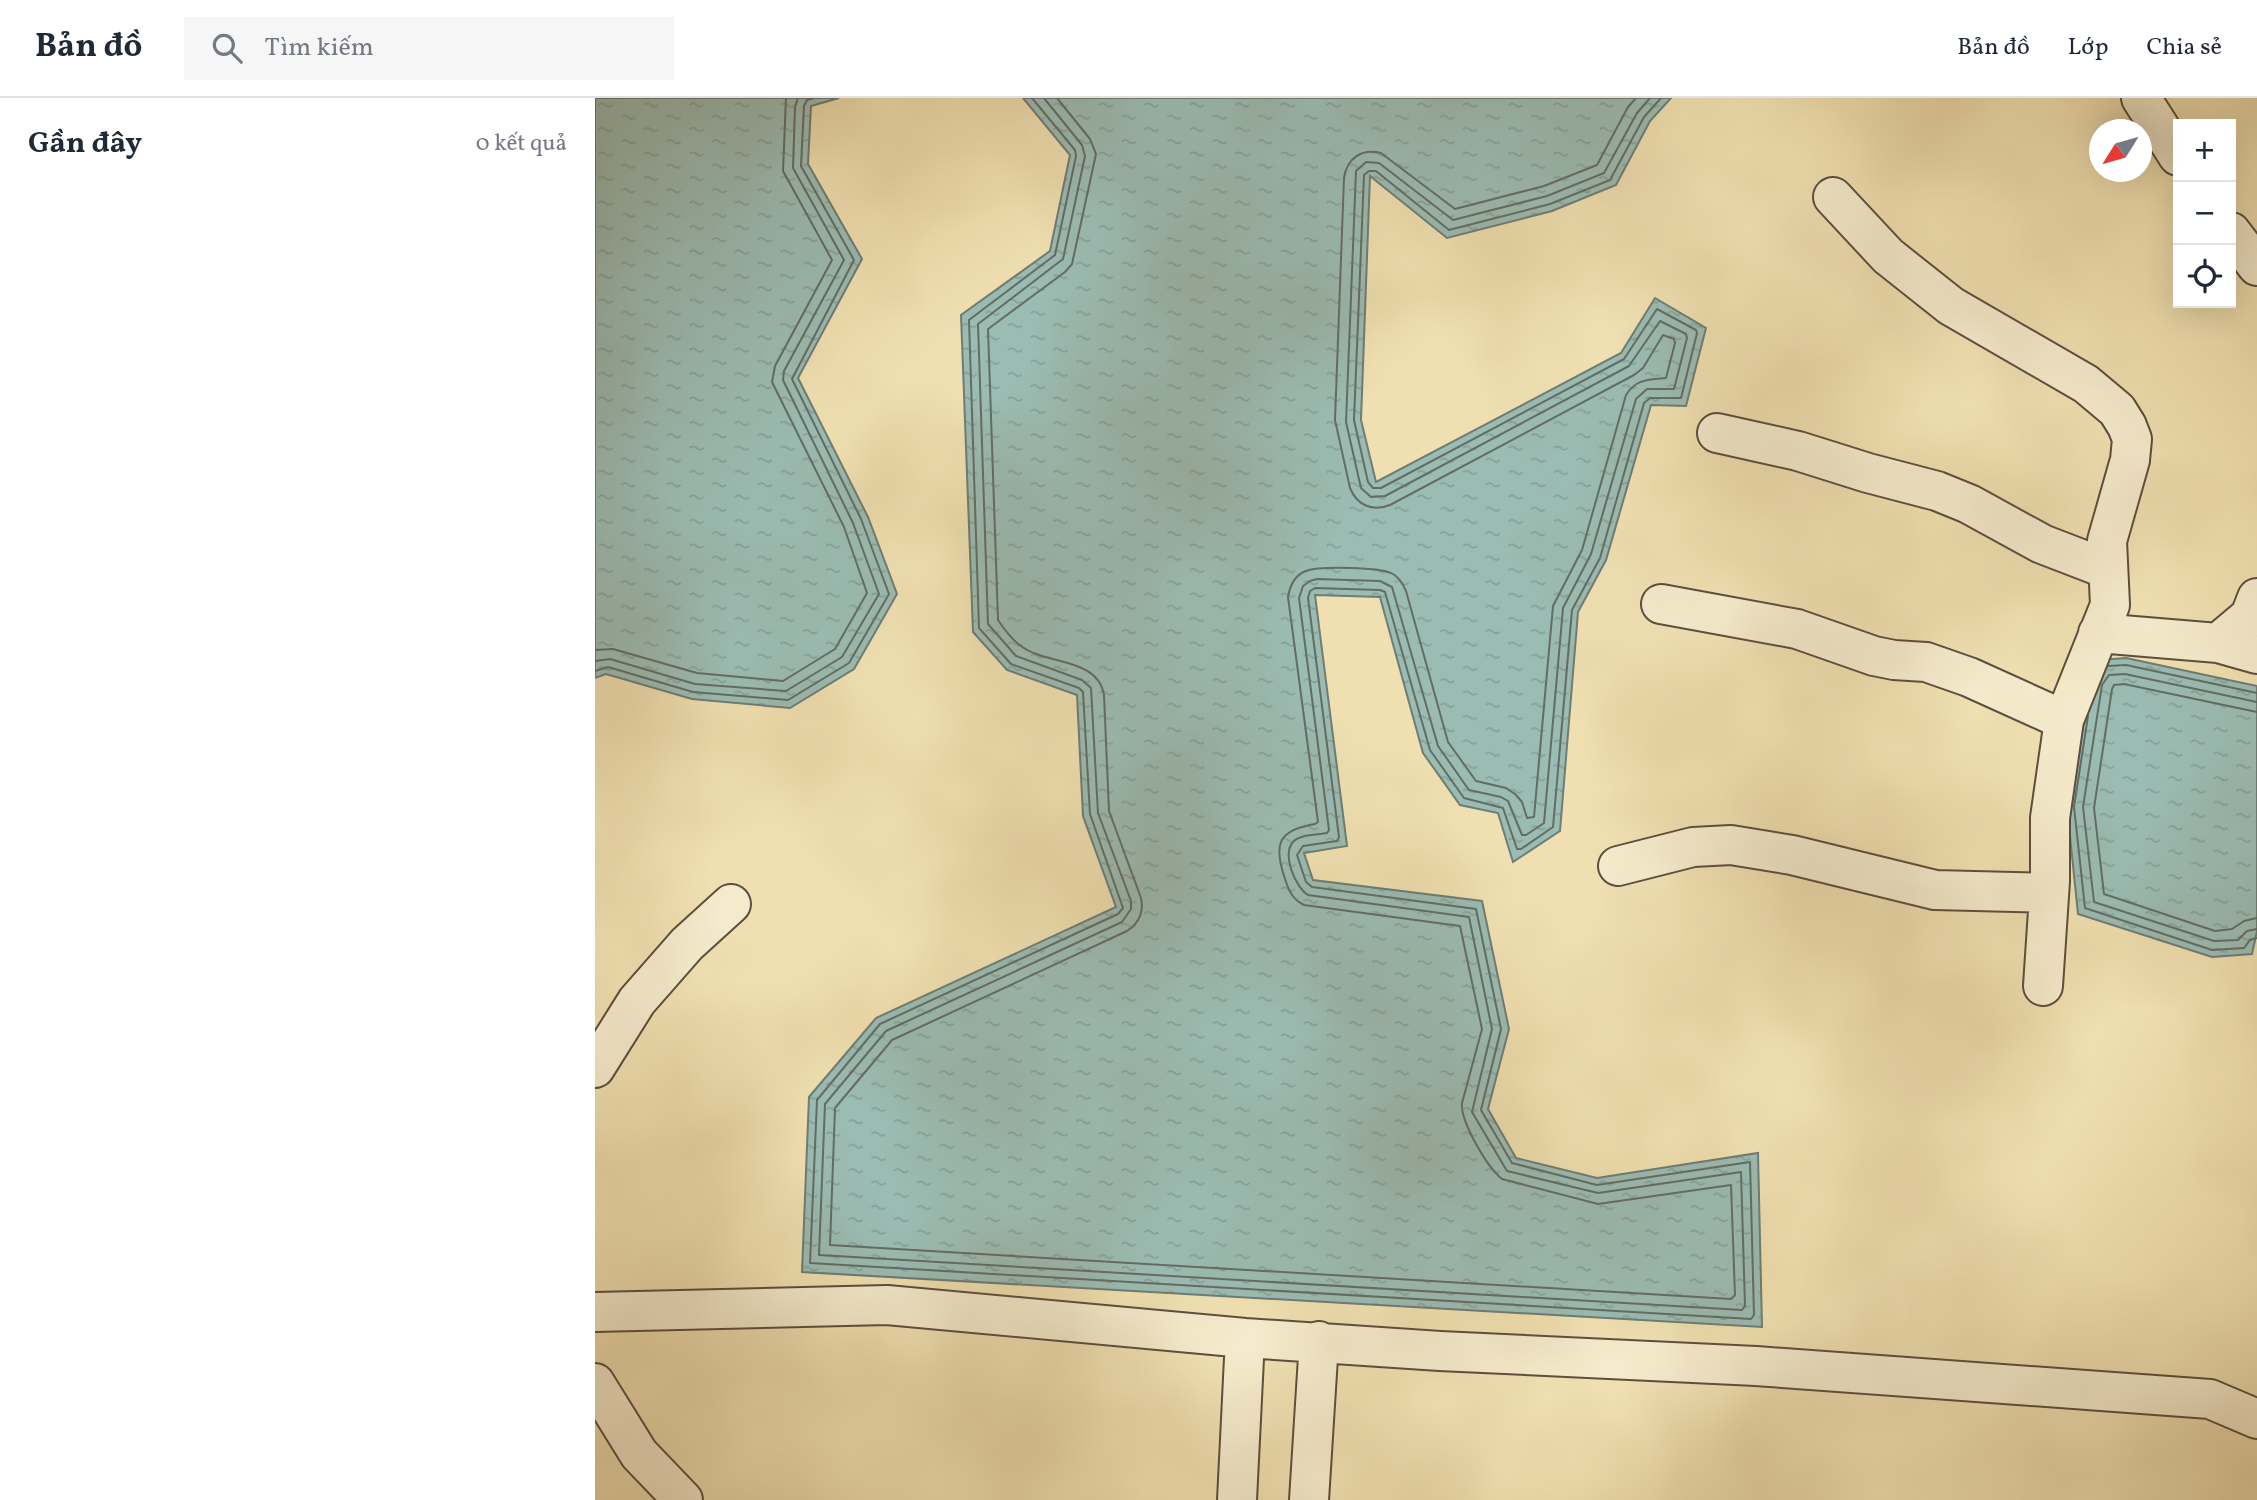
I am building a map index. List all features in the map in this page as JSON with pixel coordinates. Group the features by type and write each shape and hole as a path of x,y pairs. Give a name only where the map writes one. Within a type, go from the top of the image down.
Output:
{"street":[{"path":"2141,98 2173,148"},
{"path":"1833,197 1888,256 1951,306 2086,384 2117,410 2132,439 2130,460 2107,541 2110,605 2064,720 2050,818 2049,893 2043,986"},
{"path":"2236,239 2257,266"},
{"path":"1717,433 1798,451 1937,491 1969,504 2042,544 2107,569"},
{"path":"2218,643 2250,616 2257,598"},
{"path":"1661,604 1797,629 1874,656 1926,662 1969,677 2064,720"},
{"path":"2098,632 2218,643 2257,654"},
{"path":"1618,866 1693,847 1731,845 1792,855 1935,890 2049,893"},
{"path":"595,1068 637,1001 687,944 731,904"},
{"path":"595,1312 887,1305 1245,1338 1756,1366 2170,1395 2210,1399 2257,1419"},
{"path":"1237,1500 1245,1338"},
{"path":"1309,1500 1319,1341"},
{"path":"595,1383 639,1454 683,1500"}],"water":[{"path":"595,98 839,98 811,106 808,164 862,259 798,378 868,517 897,594 854,669 790,708 692,699 606,674 595,678"},
{"path":"1023,98 1671,98 1650,121 1616,185 1552,211 1447,238 1370,176 1361,420 1376,482 1621,353 1655,298 1706,328 1686,406 1651,405 1606,560 1578,612 1560,831 1513,862 1498,813 1460,805 1423,753 1380,597 1315,595 1347,846 1304,853 1313,880 1482,901 1509,1029 1488,1109 1516,1158 1597,1178 1758,1153 1762,1327 802,1272 809,1097 876,1018 1116,907 1083,816 1077,695 1007,670 973,632 961,315 1050,251 1070,155"},
{"path":"2126,658 2257,686 2257,931 2252,954 2212,957 2078,914 2067,807 2087,679 2100,660"}]}
